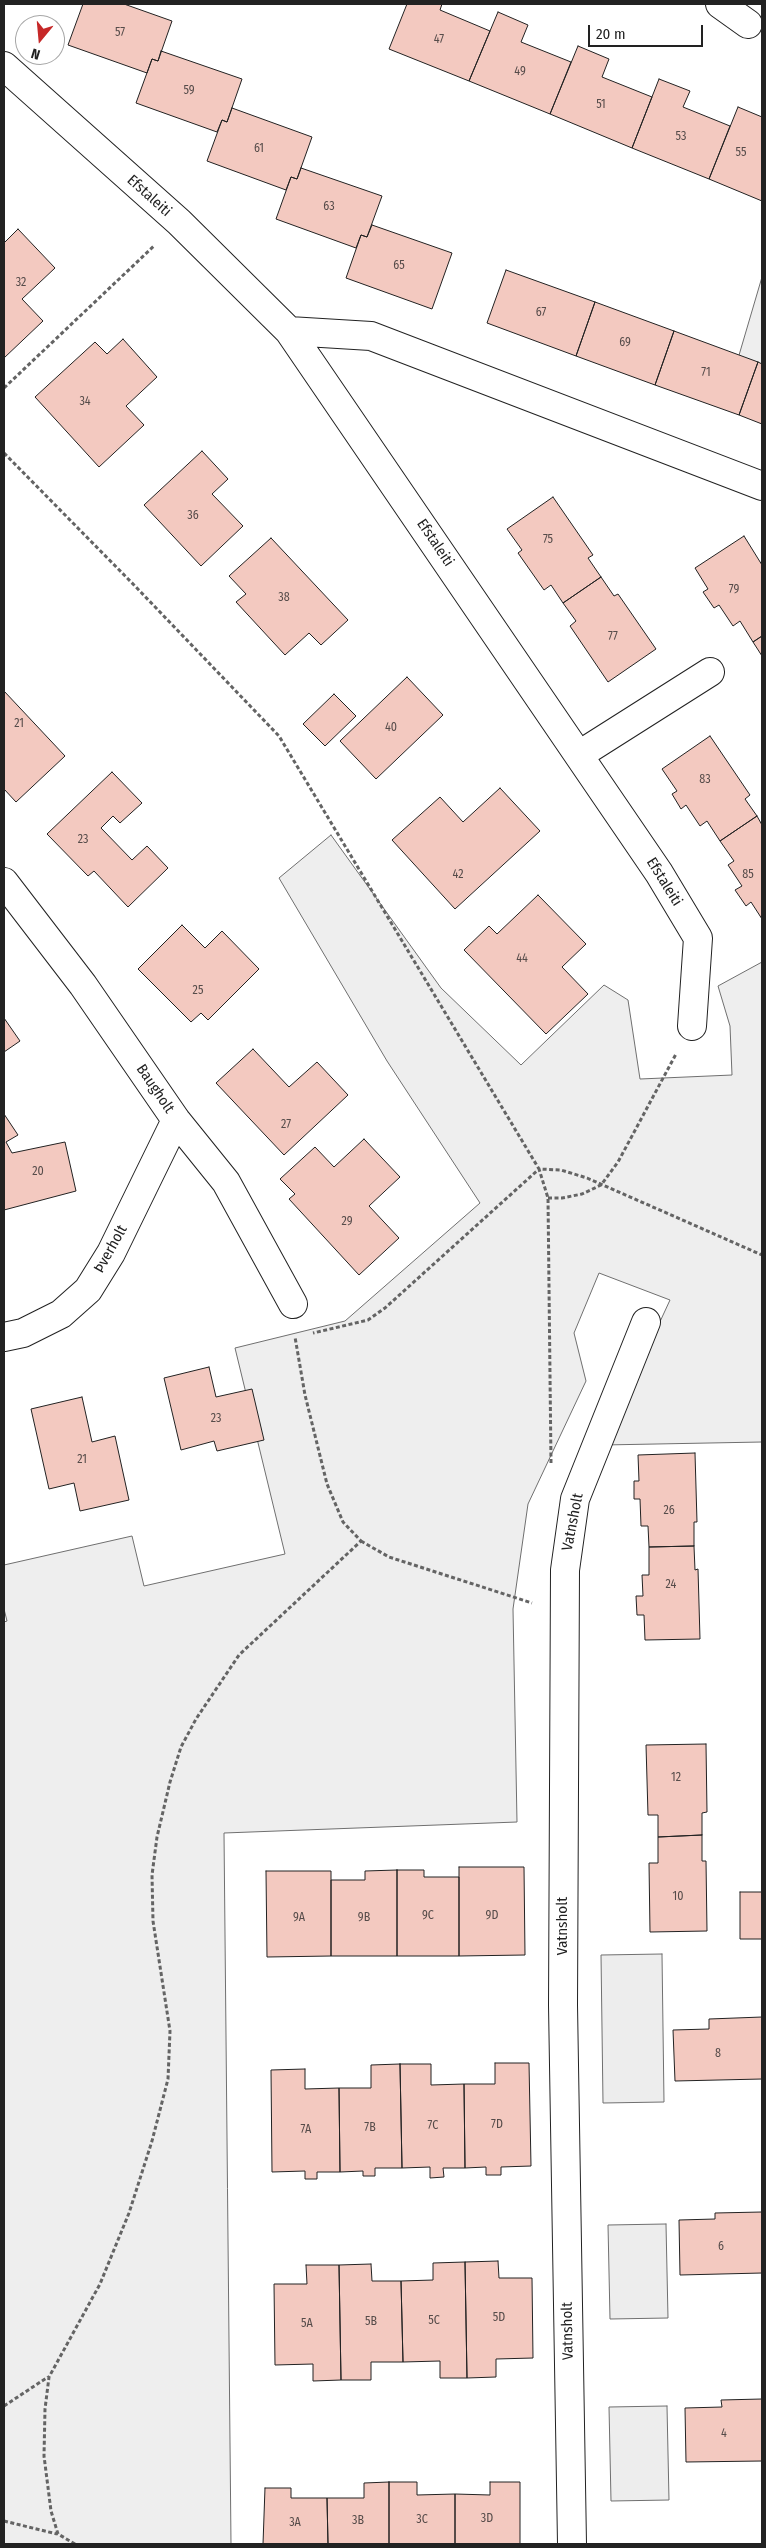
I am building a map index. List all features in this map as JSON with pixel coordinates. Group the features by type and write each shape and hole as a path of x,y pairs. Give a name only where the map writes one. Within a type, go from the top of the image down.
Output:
{"street":[{"path":"720,4 748,24"},
{"name":"Efstaleiti","path":"4,66 179,222 289,331 659,873 698,938 692,1026"},
{"path":"289,331 371,336 762,486"},
{"path":"579,755 710,672"},
{"name":"Baugholt","path":"4,882 84,985 176,1120 226,1182 293,1304"},
{"name":"Þverholt","path":"4,1337 23,1333 61,1314 88,1290 111,1253 176,1120"},
{"name":"Vatnsholt","path":"572,2544 563,2005 565,1570 575,1499 646,1322"}],"path":[{"path":"4,388 179,222"},
{"path":"4,453 279,736 539,1168 548,1198 551,1472 575,1499"},
{"path":"548,1198 562,1198 582,1194 601,1185 618,1162 692,1026"},
{"path":"564,1613 389,1558 361,1542 344,1522 327,1484 305,1395 295,1336 368,1320 385,1308 539,1168 560,1170 601,1185 762,1255"},
{"path":"58,2534 51,2511 44,2456 45,2409 49,2377 100,2284 129,2213 152,2142 168,2079 170,2031 153,1921 152,1875 159,1828 181,1747 212,1694 239,1654 361,1542"},
{"path":"4,2406 49,2377"},
{"path":"4,2521 58,2534 75,2544"}],"shaded area":[{"path":"762,277 762,371 737,362"},
{"path":"331,835 441,988 521,1065 604,985 628,1000 640,1079 732,1075 730,1026 718,986 762,962 762,1442 603,1445 670,1300 599,1273 574,1333 586,1381 528,1504 513,1609 517,1822 224,1833 231,2544 4,2544 4,1622 7,1621 4,1609 4,1565 132,1536 144,1586 285,1554 235,1348 345,1321 480,1203 387,1061 279,878"},
{"path":"662,1954 664,2102 603,2103 601,1955"},
{"path":"666,2224 668,2318 610,2319 608,2225"},
{"path":"667,2406 669,2500 611,2501 609,2407"}],"building":[{"path":"83,4 124,4 172,21 158,61 152,59 147,73 68,45"},
{"path":"407,4 442,4 440,10 490,31 469,81 389,49"},
{"path":"498,12 528,25 521,42 571,62 550,114 469,81"},
{"path":"578,46 609,59 602,77 652,97 632,148 550,114"},
{"path":"161,51 242,79 227,122 222,120 217,132 136,103 152,59 158,61"},
{"path":"659,79 690,91 683,107 730,126 709,179 632,148"},
{"path":"738,107 762,117 762,201 709,179"},
{"path":"232,108 312,137 297,179 291,177 286,190 207,161 222,120 227,122"},
{"path":"301,168 382,196 367,237 361,235 356,248 276,219 291,177 297,179"},
{"path":"372,225 452,253 432,309 346,278 361,235 367,237"},
{"path":"18,229 55,268 22,299 43,321 4,358 4,243"},
{"path":"506,270 595,302 576,356 487,323"},
{"path":"595,302 674,331 655,385 576,356"},
{"path":"674,331 758,362 739,415 655,385"},
{"path":"123,339 157,377 126,406 144,425 99,467 35,397 95,342 107,354"},
{"path":"758,362 762,364 762,424 739,415"},
{"path":"202,451 228,479 212,494 243,526 201,566 144,505"},
{"path":"553,497 593,555 588,558 601,577 563,603 551,585 544,590 518,553 522,550 507,529"},
{"path":"744,536 762,565 762,636 753,642 740,621 733,626 719,605 714,608 703,592 708,589 695,568"},
{"path":"271,538 348,620 321,645 309,633 285,655 236,602 246,594 229,576"},
{"path":"601,577 614,596 618,594 656,649 608,682 570,626 576,621 563,603"},
{"path":"762,636 762,656 753,642"},
{"path":"407,677 443,715 376,779 340,741"},
{"path":"4,691 65,756 16,802 4,789"},
{"path":"334,694 356,716 325,746 303,724"},
{"path":"710,736 750,795 745,799 757,816 720,841 707,821 700,826 686,805 681,809 672,794 677,791 662,769"},
{"path":"112,772 142,803 120,823 113,816 101,828 132,860 147,846 168,868 128,907 94,871 88,876 47,834"},
{"path":"500,788 540,831 455,909 392,840 440,797 463,822"},
{"path":"757,816 762,825 762,919 751,902 746,906 735,890 742,886 728,865 734,861 720,841"},
{"path":"538,895 586,944 562,967 588,994 546,1034 464,950 489,926 497,934"},
{"path":"182,925 205,948 222,931 259,969 208,1020 201,1013 191,1022 138,969"},
{"path":"4,1018 20,1041 4,1052"},
{"path":"253,1049 289,1087 317,1062 348,1095 284,1155 216,1083"},
{"path":"4,1114 18,1135 6,1142 12,1153 65,1142 76,1191 4,1210"},
{"path":"364,1139 400,1177 369,1206 399,1238 359,1275 289,1199 295,1194 280,1179 315,1147 334,1167"},
{"path":"209,1367 216,1397 252,1389 264,1440 217,1451 214,1441 181,1450 164,1378"},
{"path":"82,1397 92,1442 115,1436 129,1500 80,1511 74,1483 49,1489 31,1409"},
{"path":"695,1453 697,1522 694,1522 694,1546 649,1547 648,1526 641,1526 640,1499 634,1499 634,1481 639,1481 638,1455"},
{"path":"694,1546 695,1570 698,1569 700,1639 645,1640 644,1615 637,1615 636,1596 643,1596 642,1575 649,1575 649,1547"},
{"path":"706,1744 707,1812 702,1813 702,1835 658,1837 658,1815 648,1815 646,1745"},
{"path":"702,1835 702,1861 706,1861 707,1931 650,1932 649,1863 658,1863 658,1837"},
{"path":"459,1867 524,1867 525,1955 459,1956"},
{"path":"397,1870 397,1956 331,1956 331,1880 365,1880 365,1871"},
{"path":"397,1870 424,1870 424,1877 459,1877 459,1956 397,1956"},
{"path":"266,1871 331,1871 331,1956 267,1957"},
{"path":"740,1892 762,1892 762,1939 740,1939"},
{"path":"762,2017 762,2079 675,2081 673,2030 709,2029 709,2019"},
{"path":"495,2063 529,2063 531,2166 501,2167 501,2175 486,2175 486,2167 465,2168 464,2084 495,2084"},
{"path":"400,2064 402,2168 375,2168 375,2176 363,2176 363,2171 340,2172 339,2088 371,2088 371,2065"},
{"path":"400,2064 431,2064 431,2085 464,2084 465,2168 443,2168 444,2177 430,2178 430,2167 402,2168"},
{"path":"305,2069 305,2089 339,2088 340,2172 317,2172 317,2179 305,2179 305,2171 272,2172 271,2070"},
{"path":"762,2212 762,2273 680,2275 679,2220 715,2219 715,2213"},
{"path":"498,2261 499,2278 532,2278 533,2358 496,2359 496,2377 467,2378 465,2262"},
{"path":"465,2262 467,2378 440,2378 440,2361 403,2362 401,2281 433,2280 433,2263"},
{"path":"371,2264 372,2281 401,2281 403,2362 371,2362 371,2380 341,2380 339,2265"},
{"path":"306,2265 339,2265 341,2380 313,2381 313,2364 275,2365 274,2284 307,2284"},
{"path":"762,2399 762,2461 686,2462 685,2408 722,2407 721,2400"},
{"path":"389,2482 389,2544 328,2544 327,2498 364,2498 364,2483"},
{"path":"389,2482 417,2482 417,2495 455,2494 455,2544 389,2544"},
{"path":"490,2482 520,2482 520,2544 455,2544 455,2494 490,2495"},
{"path":"265,2488 291,2488 291,2498 327,2498 328,2544 263,2544"}]}
